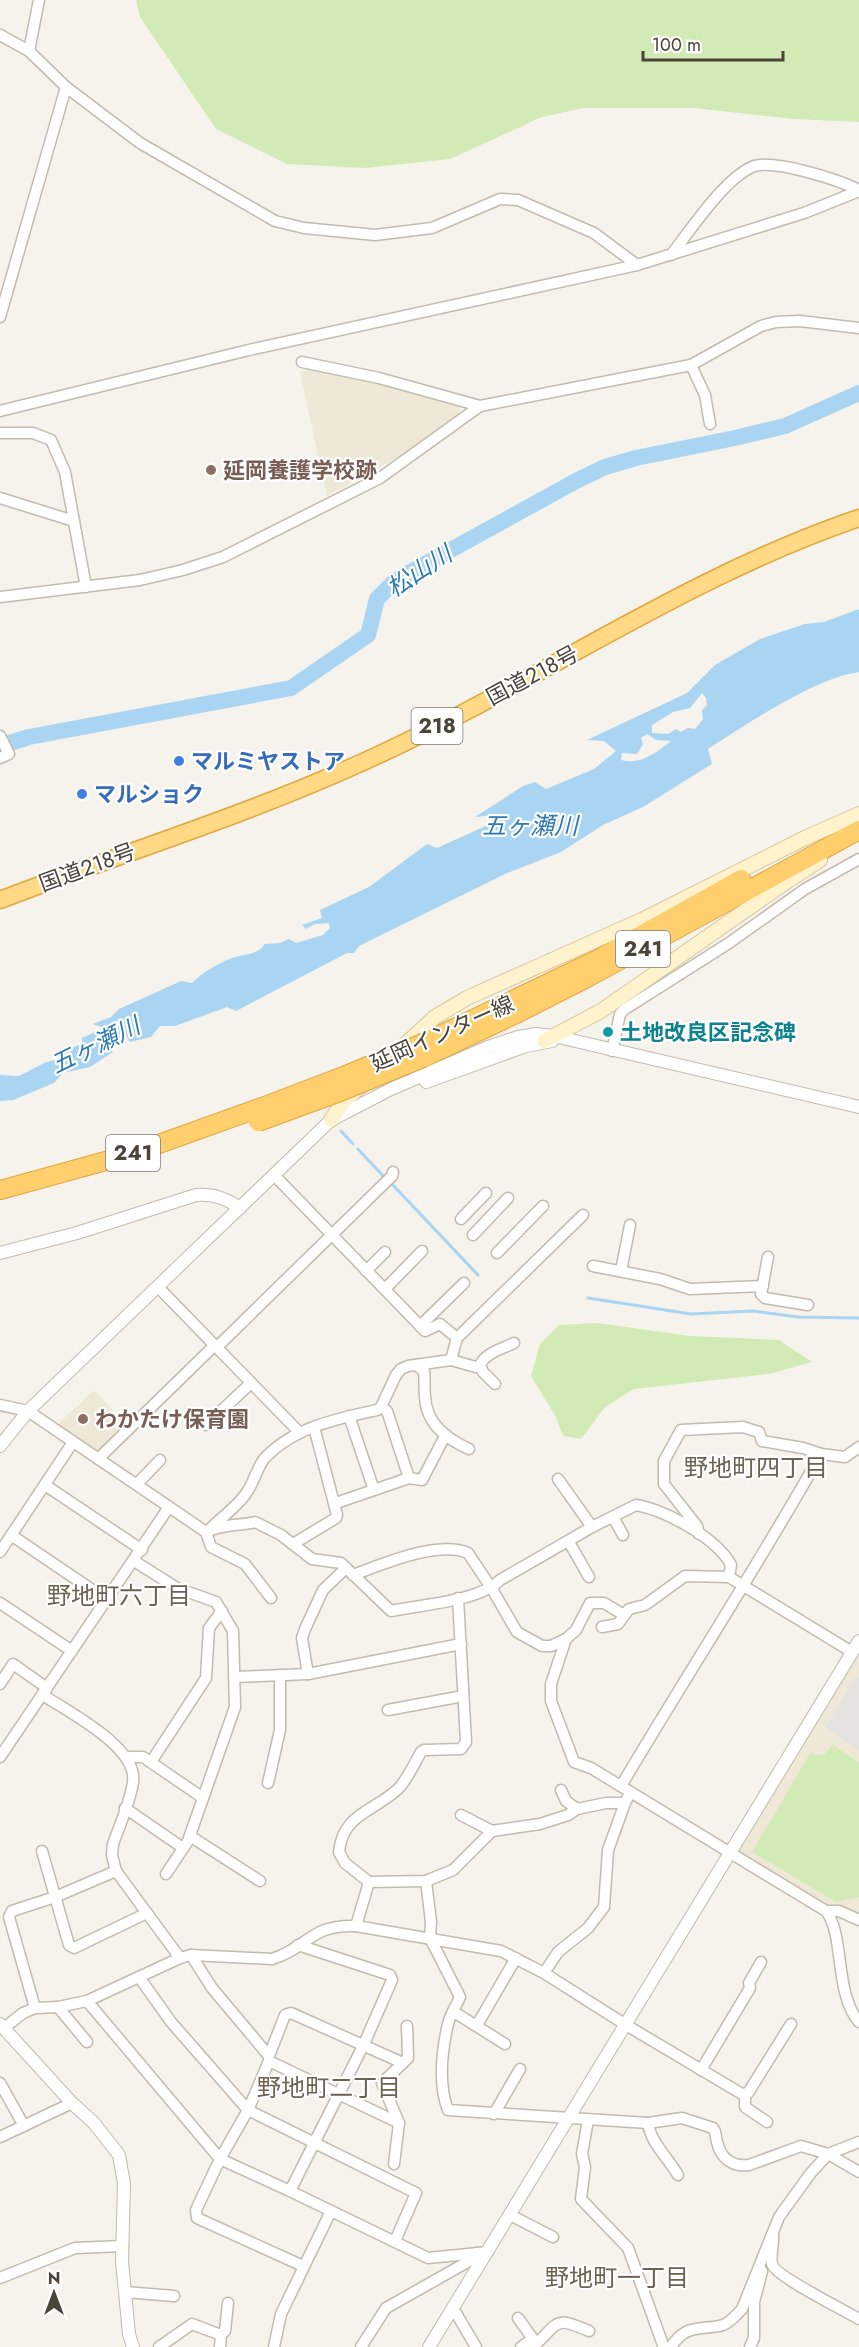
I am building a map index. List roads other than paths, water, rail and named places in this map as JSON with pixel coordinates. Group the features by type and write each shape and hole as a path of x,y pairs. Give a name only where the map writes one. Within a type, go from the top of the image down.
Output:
{"highway":[{"name":"国道218号","path":"0,900 112,857 239,814 356,765 447,721 718,576 770,552 859,518"},
{"name":"延岡インター線","path":"0,1190 340,1092 598,959 771,862 859,816"},
{"name":"延岡インター線","path":"424,1050 516,1014 587,978 859,830"},
{"name":"延岡インター線","path":"0,1196 129,1163 260,1114"}],"main road":[{"name":"241","path":"331,1120 351,1095 435,1017 449,1008 644,919 805,838 859,816"},
{"name":"241","path":"549,1039 601,1011 789,880 859,838"}],"street":[{"path":"29,51 39,0"},
{"path":"0,35 29,51 66,87 140,143 275,220 304,228 375,235 432,228 500,199 518,200 594,233 637,265"},
{"path":"0,317 66,87"},
{"path":"671,255 728,185 753,166 769,165 804,171 842,182 859,190"},
{"path":"0,411 272,345 637,265 804,213 859,190"},
{"path":"0,597 140,580 183,570 223,557 380,478 480,406 691,365 761,326 776,322 800,321 859,328"},
{"path":"302,362 379,378 480,406"},
{"path":"691,365 705,395 710,424"},
{"path":"0,433 33,433 51,440 65,472 86,587"},
{"path":"0,498 74,521"},
{"path":"0,736 4,756"},
{"path":"612,1051 620,1014 625,1009 729,943 805,889 859,859"},
{"path":"0,1446 28,1411 331,1120 391,1089 488,1047 518,1037 536,1034 549,1039 587,1045 859,1107"},
{"path":"98,1459 392,1176 393,1172"},
{"path":"274,1175 425,1331 440,1323 457,1338"},
{"path":"460,1219 486,1193"},
{"path":"0,1253 77,1233 196,1195 227,1199 240,1208"},
{"path":"473,1235 508,1198"},
{"path":"497,1253 543,1206"},
{"path":"451,1360 457,1338 583,1215"},
{"path":"621,1271 630,1225"},
{"path":"385,1289 422,1251"},
{"path":"366,1271 385,1252"},
{"path":"768,1257 761,1294 765,1298 808,1305"},
{"path":"593,1266 660,1279 690,1289 763,1286"},
{"path":"420,1326 464,1283"},
{"path":"158,1287 299,1432"},
{"path":"480,1366 487,1356 514,1343"},
{"path":"206,1532 246,1494 262,1461 278,1446 299,1432 381,1407 396,1375 401,1370 416,1365 451,1360 480,1366"},
{"path":"416,1365 424,1371 426,1409 431,1419 445,1437 469,1449"},
{"path":"480,1366 495,1384"},
{"path":"206,1425 251,1383"},
{"path":"0,1405 28,1411 206,1532 211,1547 245,1564 271,1598"},
{"path":"381,1407 387,1411 409,1478"},
{"path":"349,1416 374,1490"},
{"path":"293,1544 336,1518 337,1515 336,1503 314,1427"},
{"path":"699,1534 697,1526 664,1484 664,1461 681,1430 743,1427 759,1432 762,1441 845,1457 859,1448"},
{"path":"336,1503 409,1478 422,1480 445,1437"},
{"path":"0,1552 73,1442"},
{"path":"544,1973 558,1952 588,1929 603,1907 608,1851 625,1794 743,1584 774,1537 821,1454"},
{"path":"136,1484 160,1460"},
{"path":"558,1479 592,1527"},
{"path":"45,1485 142,1550"},
{"path":"206,1532 217,1527 239,1526 255,1522 269,1527 312,1559 341,1563 391,1611 492,1589 500,1580 592,1527 636,1505 669,1516 718,1547 731,1565 729,1577"},
{"path":"0,1757 169,1507"},
{"path":"613,1517 623,1535"},
{"path":"11,1535 107,1600"},
{"path":"569,1542 589,1577"},
{"path":"308,1674 302,1638 323,1590 350,1571 399,1558 455,1550 468,1554 517,1632 542,1646 551,1646 566,1639 576,1630 590,1603 604,1603 624,1615"},
{"path":"134,1561 177,1588 216,1602 232,1631 236,1707 190,1836 166,1874"},
{"path":"429,2347 482,2253 510,2215 856,1647 729,1577 685,1576 645,1605 629,1609 618,1624 602,1627"},
{"path":"458,1598 466,1742 460,1749 421,1752 398,1789 380,1804 355,1818 345,1829 339,1852 345,1863 369,1882 426,1881 453,1870 492,1831"},
{"path":"0,1603 72,1651"},
{"path":"151,1762 207,1678 209,1628 222,1611"},
{"path":"566,1639 554,1672 551,1701 574,1762 591,1768 625,1794 731,1853 826,1911 835,1938 843,1985 854,2016 859,2022"},
{"path":"235,1677 308,1674 461,1644"},
{"path":"2,1678 13,1664 112,1741 127,1757 133,1769 133,1780 113,1844 112,1855 116,1871 147,1913 186,1956 269,2059 399,2122"},
{"path":"268,1783 280,1730 280,1676"},
{"path":"388,1710 463,1696"},
{"path":"127,1757 143,1757 203,1798"},
{"path":"561,1790 566,1801 578,1809"},
{"path":"461,1815 492,1831 540,1824 568,1815 578,1809 606,1803 625,1794"},
{"path":"125,1808 183,1848"},
{"path":"190,1836 260,1881"},
{"path":"42,1851 69,1945 74,1948 147,1913"},
{"path":"35,2008 9,1917 12,1911 55,1897 116,1871"},
{"path":"426,1881 431,1922 430,1938 460,1997 448,2022 442,2065 444,2099 448,2110 648,2123 682,2118 713,2128 722,2154 729,2162 741,2166 750,2165 801,2146 828,2154 859,2172"},
{"path":"356,1926 369,1882"},
{"path":"826,1911 839,1911 859,1920"},
{"path":"130,2346 123,2246 124,2184 119,2155 94,2124 2,2026 35,2008 58,2007 87,2001 186,1956 272,1959 281,1956 325,1929 339,1925 356,1926 501,1951 544,1973 626,2025 745,2094"},
{"path":"290,2191 364,2044 392,1980 390,1975 298,1945"},
{"path":"477,2025 516,1958"},
{"path":"701,2070 750,1988 749,1983 761,1962"},
{"path":"139,1977 171,2022 248,2110 416,2193 394,2241"},
{"path":"87,2001 220,2159 428,2258 482,2253"},
{"path":"58,2007 87,2042"},
{"path":"454,2012 505,2044"},
{"path":"303,2266 197,2218 196,2210 220,2159 248,2110 285,2015 291,2013 404,2063"},
{"path":"745,2094 748,2093 791,2024"},
{"path":"394,2164 399,2122 382,2083 408,2058 407,2026"},
{"path":"494,2114 520,2069"},
{"path":"0,2084 24,2126"},
{"path":"745,2094 745,2107 767,2122"},
{"path":"0,2137 72,2103"},
{"path":"588,2120 582,2154 585,2167 581,2199 628,2248 665,2347"},
{"path":"648,2123 648,2129 678,2175"},
{"path":"671,2347 686,2331 699,2327 724,2325 732,2320 742,2309 773,2229 810,2174 828,2154 859,2142"},
{"path":"274,2347 281,2314 331,2211"},
{"path":"510,2215 553,2237"},
{"path":"773,2229 772,2262 775,2271 859,2319"},
{"path":"0,2278 75,2248 123,2246"},
{"path":"361,2347 386,2308 482,2253"},
{"path":"750,2347 754,2338 754,2302 762,2274 761,2259"},
{"path":"125,2292 174,2296"},
{"path":"220,2347 221,2335 225,2331 228,2303"},
{"path":"453,2308 476,2347"},
{"path":"518,2318 535,2345"},
{"path":"535,2345 560,2322 565,2321 589,2331"},
{"path":"159,2347 192,2324 221,2335"},
{"path":"521,2347 528,2342 535,2345"}],"water":[{"name":"五ヶ瀬川","path":"859,609 859,672 841,676 802,692 742,727 708,749 712,764 643,807 603,825 561,852 505,874 359,946 354,953 347,953 236,1011 227,1007 175,1026 160,1026 151,1037 130,1042 126,1036 109,1044 113,1052 90,1067 63,1073 54,1083 13,1100 0,1101 0,1075 19,1076 44,1063 64,1057 68,1049 82,1044 82,1038 104,1028 93,1024 111,1017 119,1009 181,981 192,983 226,960 254,952 265,944 280,943 289,939 296,943 323,935 330,928 329,923 315,924 306,929 302,925 322,918 320,910 369,887 427,844 437,848 490,824 493,815 475,817 523,786 535,782 546,789 594,769 616,751 604,741 587,740 687,693 715,665 760,639 805,624 824,622","holes":["702,693 707,705 702,710 703,719 695,729 688,728 681,732 676,729 668,734 652,733 652,725 673,712 690,708","647,734 656,740 671,741 654,754 642,759 621,760 622,753 637,754 643,744 641,738"]}],"waterway":[{"name":"松山川","path":"0,746 29,737 291,688 368,635 377,599 396,580 576,481 605,467 636,458 785,426 859,393"},
{"path":"341,1131 353,1144"},
{"path":"358,1149 385,1178"},
{"path":"390,1182 478,1275"},
{"path":"588,1298 691,1314 753,1311 798,1317 859,1318"}],"place":[{"name":"延岡養護学校跡","path":"211,470"},
{"name":"マルミヤストア","path":"179,761"},
{"name":"マルショク","path":"82,794"},
{"name":"土地改良区記念碑","path":"608,1032"},
{"name":"わかたけ保育園","path":"83,1419"}],"district":[{"name":"野地町四丁目","path":"756,1467"},
{"name":"野地町六丁目","path":"119,1595"},
{"name":"野地町二丁目","path":"329,2087"},
{"name":"野地町一丁目","path":"617,2277"}]}
